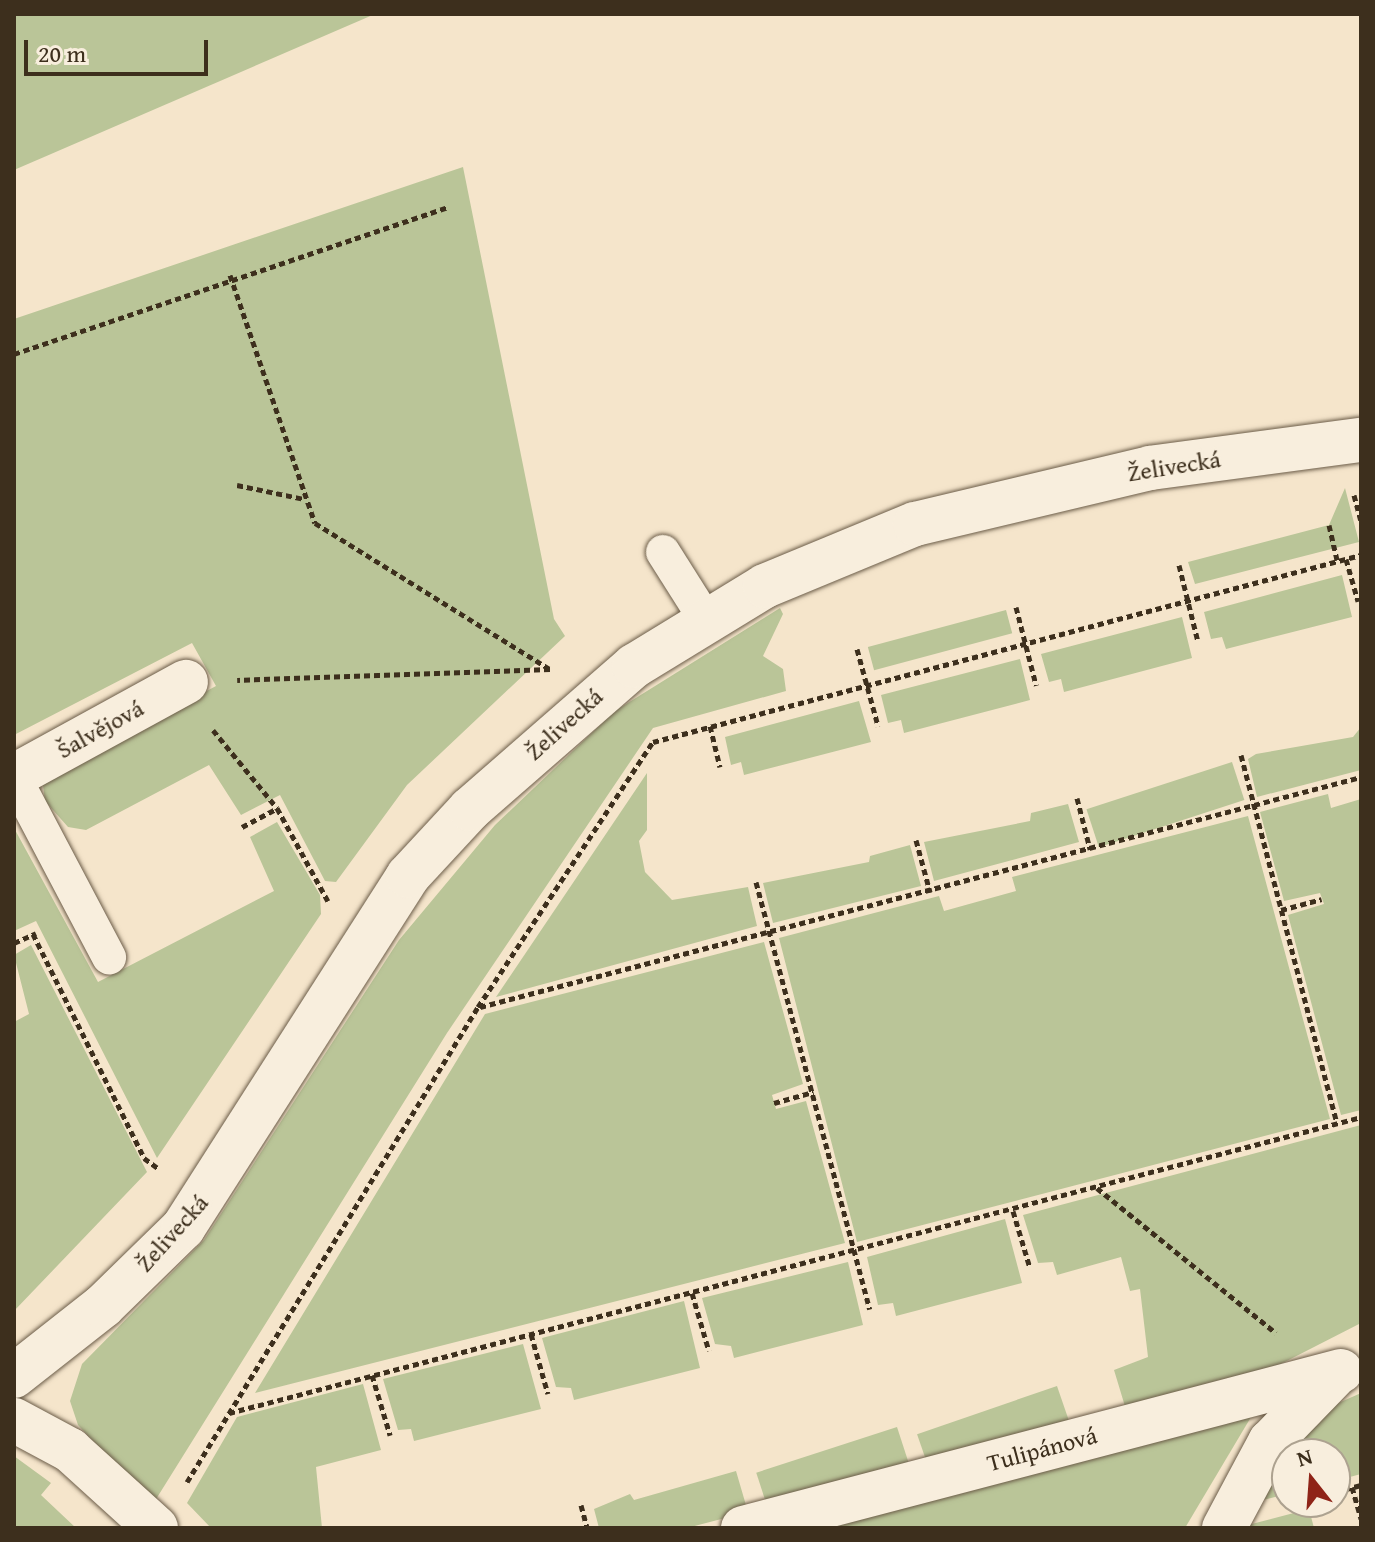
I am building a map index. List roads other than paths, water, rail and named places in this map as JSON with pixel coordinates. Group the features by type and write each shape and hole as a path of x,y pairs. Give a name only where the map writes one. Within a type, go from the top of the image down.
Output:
{"street":[{"name":"Želivecká","path":"14,1376 103,1306 183,1228 408,876 593,696 706,620 852,546 1017,495 1355,459"},
{"name":"Šalvějová","path":"14,776 186,682"},
{"name":"Tulipánová","path":"743,1528 1351,1368"},
{"path":"1224,1528 1291,1414 1351,1368"},
{"path":"14,1420 70,1450 156,1528"}],"lane":[{"path":"663,552 706,620"},
{"path":"14,776 109,957"}]}
